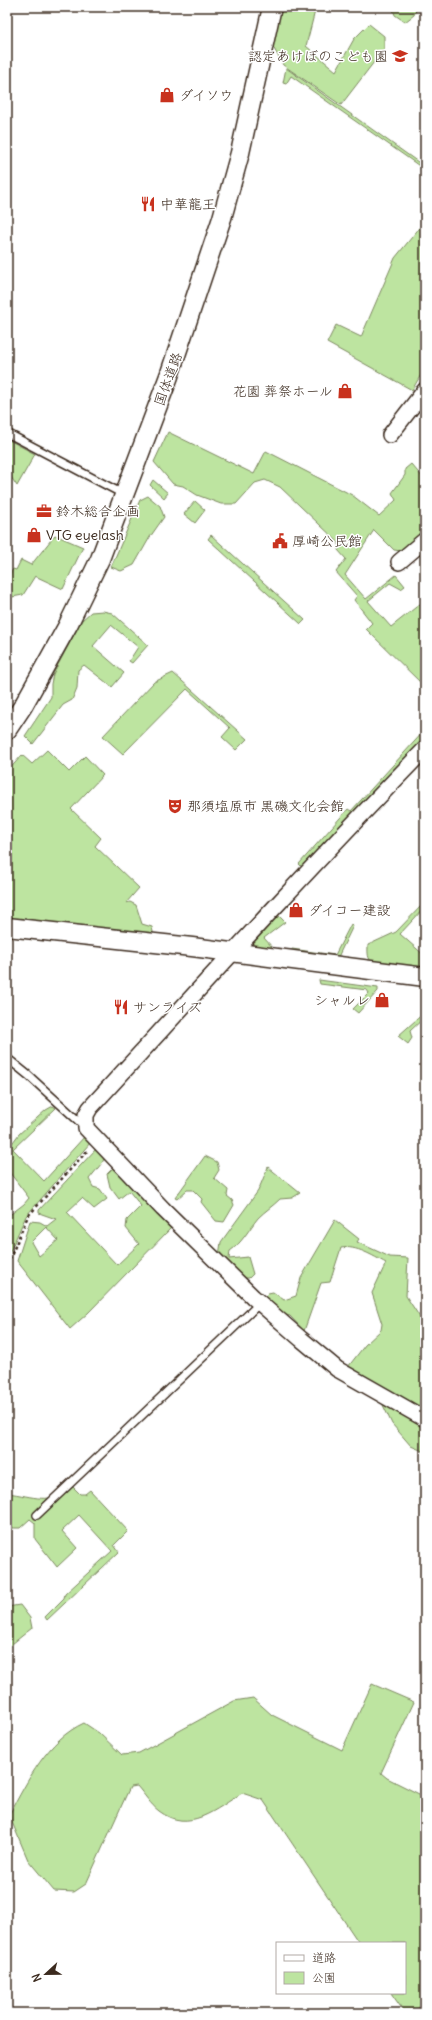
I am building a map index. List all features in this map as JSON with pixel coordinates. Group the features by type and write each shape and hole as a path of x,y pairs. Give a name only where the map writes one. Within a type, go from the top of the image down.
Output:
{"street":[{"name":"国体道路","path":"7,730 23,706 68,625 100,559 169,376 222,218 240,153 272,7"},
{"path":"390,435 425,389"},
{"path":"399,562 425,540"},
{"path":"425,749 355,821 232,953 90,1108 86,1115 86,1128 164,1209 260,1303 337,1369 425,1419"},
{"path":"7,927 72,932 425,977"}],"lane":[{"path":"7,433 125,495"},
{"path":"7,1058 28,1074 86,1128"},
{"path":"37,1514 260,1303"}],"path":[{"path":"7,1265 28,1216 98,1140"}],"green space":[{"path":"281,7 316,7 306,46 336,71 354,39 369,24 384,36 384,49 341,105 283,65 272,45"},
{"path":"392,7 417,7 414,15 405,22 395,15"},
{"path":"286,68 425,167 425,170 291,76 286,84 283,83"},
{"path":"425,221 425,368 412,390 327,343 336,325 361,337 395,258"},
{"path":"168,432 254,474 266,451 352,495 379,516 396,500 392,493 405,475 405,469 411,464 425,480 425,530 401,551 394,550 374,530 345,575 366,599 396,575 405,586 401,589 390,583 368,601 391,627 425,600 425,656 420,660 425,665 425,687 366,629 372,623 354,600 357,596 336,572 346,559 338,550 339,543 280,487 265,480 255,483 236,504 221,504 197,495 183,486 173,484 154,462"},
{"path":"7,439 35,454 17,486 7,471"},
{"path":"153,480 168,493 164,498 150,485"},
{"path":"148,496 160,506 164,517 150,537 134,565 121,571 111,567 140,500"},
{"path":"195,501 205,510 195,523 184,514"},
{"path":"55,535 83,547 63,589 35,576 23,595 12,597 7,604 7,580 13,569 16,570 21,560 31,565"},
{"path":"211,535 305,620 301,624 208,539"},
{"path":"103,611 112,613 148,645 132,663 129,661 138,647 111,625 93,646 124,673 112,687 84,665 78,670 77,688 72,700 63,705 33,744 25,736 51,697 53,674 82,620 91,612"},
{"path":"173,673 247,739 236,750 222,737 230,728 187,689 123,754 103,736 154,682"},
{"path":"425,730 425,742 303,868 299,864 348,809 351,811"},
{"path":"47,750 69,772 85,756 103,775 71,809 101,838 95,846 139,888 126,903 130,902 136,905 142,924 152,927 154,937 16,919 7,916 7,772 22,755 32,764"},
{"path":"425,902 425,907 400,934 425,956 425,971 388,967 371,961 368,955 368,945 396,932"},
{"path":"276,913 285,922 264,938 273,948 247,945"},
{"path":"351,924 353,926 337,959 290,953 292,949 335,955"},
{"path":"319,980 378,988 378,991 358,1013 353,1009 369,993 367,990 320,984"},
{"path":"425,1012 425,1017 410,1031 412,1038 408,1044 398,1036"},
{"path":"53,1106 56,1108 13,1149 44,1181 85,1136 91,1142 26,1216 7,1258 7,1217 24,1204 29,1198 7,1169 7,1150 19,1134 46,1110"},
{"path":"96,1149 105,1157 89,1179 93,1187 100,1189 107,1199 94,1209 82,1198 67,1212 117,1265 139,1244 126,1228 127,1220 141,1206 129,1191 119,1199 110,1187 107,1174 114,1167 172,1227 88,1313 70,1329 17,1261 30,1221 40,1222 47,1226 56,1219 39,1213 39,1210","holes":["46,1227 58,1240 39,1256 31,1242"]},
{"path":"205,1156 217,1162 219,1170 214,1178 228,1190 227,1196 232,1200 234,1205 224,1222 216,1221 201,1202 202,1199 193,1190 187,1190 177,1199 175,1198"},
{"path":"268,1167 300,1193 292,1198 280,1199 258,1218 242,1240 230,1251 229,1259 248,1257 253,1274 249,1278 243,1278 219,1256 221,1242 258,1191"},
{"path":"335,1220 359,1239 357,1242 390,1257 408,1258 406,1296 425,1325 425,1452 411,1446 392,1424 382,1403 348,1367 365,1345 381,1330 382,1324 372,1293 386,1263 370,1254 353,1248 341,1248 330,1282 321,1283 304,1331 290,1316 282,1314 263,1298 268,1293 273,1292 284,1300 296,1296 301,1278"},
{"path":"73,1487 80,1494 85,1494 90,1490 128,1531 114,1545 119,1552 47,1620 45,1617 64,1598 65,1594 112,1551 79,1515 62,1531 77,1548 57,1567 35,1539 35,1523 30,1519 20,1528 11,1528 7,1523 7,1493 49,1498 65,1493"},
{"path":"20,1605 30,1618 32,1628 7,1648 7,1607"},
{"path":"372,1684 414,1702 381,1773 387,1778 425,1797 425,2001 413,2013 405,2013 392,1994 406,1994 406,1942 358,1942 263,1800 242,1793 202,1817 192,1820 181,1820 170,1817 156,1809 137,1786 130,1787 86,1884 74,1892 54,1891 28,1860 9,1815 31,1775 49,1750 71,1730 84,1723 99,1733 122,1755 139,1753 234,1701 253,1698 272,1715 342,1750"}],"place":[{"name":"認定あけぼのこども園","path":"400,56"},
{"name":"ダイソウ","path":"167,95"},
{"name":"中華龍王","path":"148,204"},
{"name":"花園 葬祭ホール","path":"345,391"},
{"name":"鈴木総合企画","path":"44,511"},
{"name":"VTG eyelash","path":"34,535"},
{"name":"厚崎公民館","path":"280,541"},
{"name":"那須塩原市 黒磯文化会館","path":"175,806"},
{"name":"ダイコー建設","path":"296,910"},
{"name":"シャルレ","path":"382,1000"},
{"name":"サンライズ","path":"121,1007"}]}
